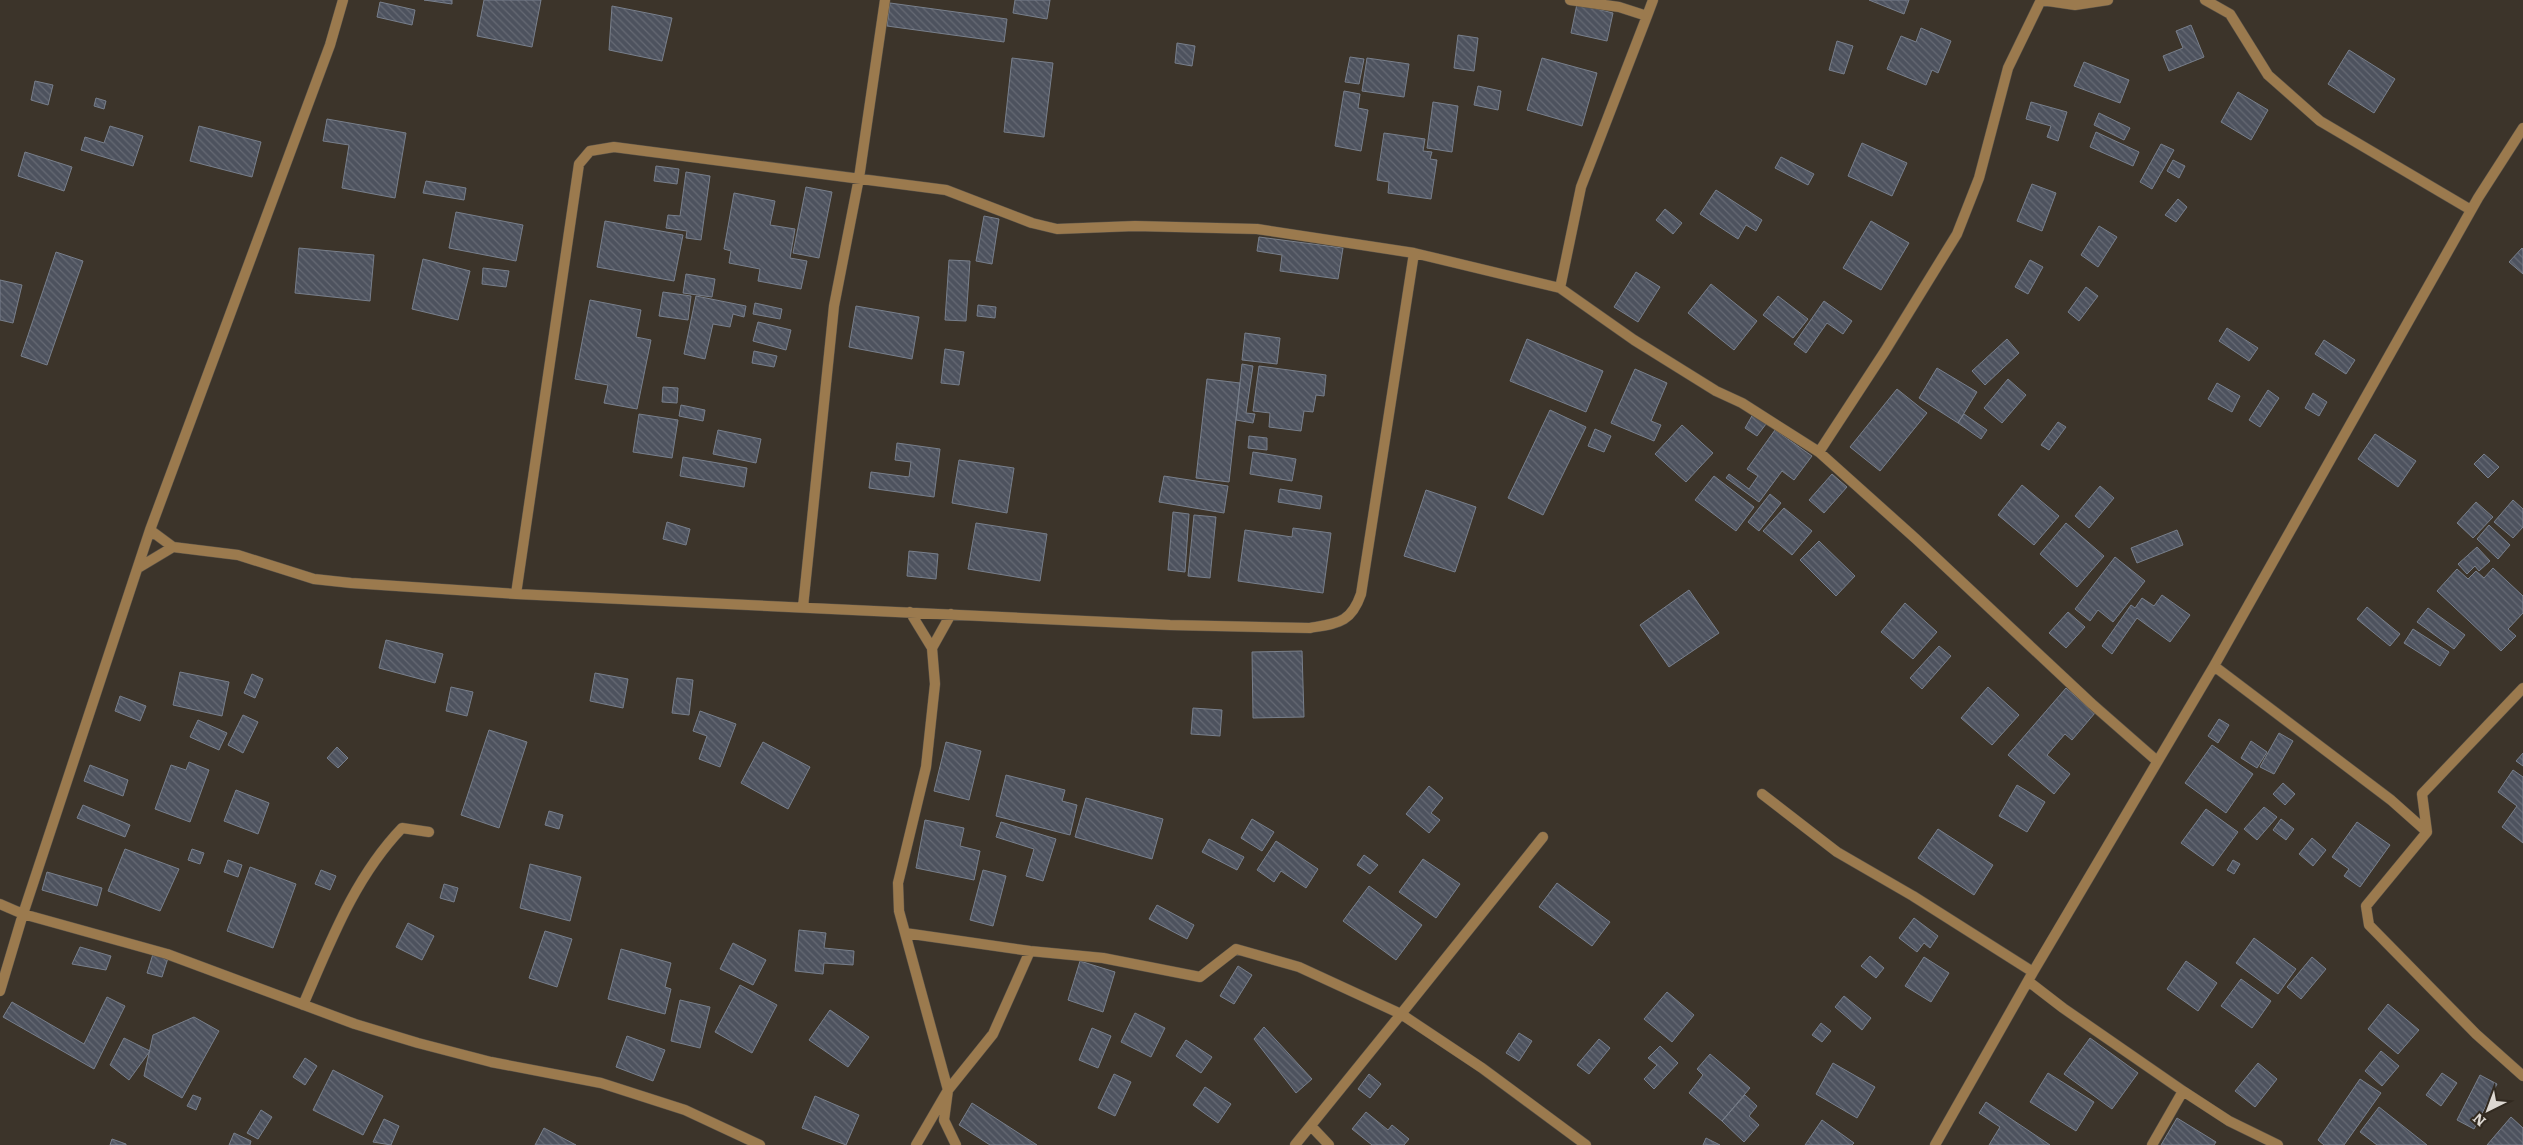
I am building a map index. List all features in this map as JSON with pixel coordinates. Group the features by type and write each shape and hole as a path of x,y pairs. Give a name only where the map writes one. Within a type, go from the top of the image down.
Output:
{"street":[{"path":"0,991 23,914 150,530 330,45 343,0"},
{"path":"1570,0 1619,6 1647,16"},
{"path":"1560,288 1581,187 1653,0"},
{"path":"1819,452 1885,351 1957,234 1979,178 2008,68 2041,0 2075,5 2108,0"},
{"path":"2205,0 2230,14 2268,74 2320,121 2471,210"},
{"path":"803,606 834,306 858,178 885,1"},
{"path":"1935,1145 2030,976 2214,666 2471,210 2523,128"},
{"path":"516,594 579,164 590,151 614,147 946,190 1032,223 1056,229 1135,226 1257,229 1414,253 1560,288 1634,340 1716,391 1742,403 1819,452 1916,539 2092,704 2157,761"},
{"path":"150,530 173,547 238,555 314,579 516,594 803,606 1170,625 1310,628 1332,624 1350,616 1356,609 1361,594 1371,537 1383,438 1414,253"},
{"path":"138,568 173,547"},
{"path":"910,612 932,648 935,684 926,767 898,883 899,911 948,1090 944,1120 956,1145"},
{"path":"932,648 951,614"},
{"path":"2214,666 2391,800 2427,832"},
{"path":"2523,689 2422,794 2427,832 2366,906 2369,925 2476,1034 2523,1076"},
{"path":"1762,794 1837,852 1913,896 2030,976 2063,1008 2183,1091 2229,1121 2278,1145"},
{"path":"303,1005 349,901 381,850 402,828 429,832"},
{"path":"1295,1145 1543,837"},
{"path":"0,904 23,914 167,954 303,1005 418,1043 492,1062 601,1083 685,1110 760,1145"},
{"path":"905,933 1030,951 1102,958 1200,977 1236,950 1300,967 1401,1014 1482,1068 1586,1145"},
{"path":"916,1145 948,1090 993,1034 1030,951"},
{"path":"2152,1145 2183,1091"},
{"path":"1311,1126 1329,1145"}],"building":[{"path":"424,0 452,0 452,4"},
{"path":"484,0 541,0 532,47 477,36"},
{"path":"1015,0 1050,0 1047,19 1013,13"},
{"path":"1869,0 1909,0 1904,14"},
{"path":"380,2 415,10 412,25 377,17"},
{"path":"890,3 1007,19 1004,42 887,26"},
{"path":"1577,4 1613,13 1607,41 1571,33"},
{"path":"612,6 672,18 662,61 609,50"},
{"path":"2191,25 2204,57 2169,71 2163,56 2183,48 2176,31"},
{"path":"1921,28 1951,41 1938,73 1932,70 1926,85 1887,69 1901,36 1916,42"},
{"path":"1458,35 1478,38 1474,71 1454,68"},
{"path":"1837,41 1853,46 1844,74 1829,70"},
{"path":"1177,43 1195,46 1192,66 1175,63"},
{"path":"2349,50 2395,79 2374,113 2328,84"},
{"path":"1350,57 1364,59 1359,84 1345,82"},
{"path":"1012,58 1053,63 1044,137 1004,132"},
{"path":"1367,58 1409,64 1404,97 1362,91"},
{"path":"1542,58 1597,73 1582,126 1527,110"},
{"path":"2084,62 2129,80 2120,103 2074,86"},
{"path":"35,81 53,85 48,105 31,100"},
{"path":"1478,86 1501,91 1498,110 1474,105"},
{"path":"1344,91 1360,94 1358,108 1368,110 1361,151 1335,146"},
{"path":"2238,92 2268,110 2251,140 2221,122"},
{"path":"96,98 106,101 104,109 94,106"},
{"path":"1433,102 1458,106 1452,152 1427,148"},
{"path":"2031,102 2067,112 2058,141 2047,137 2051,126 2026,119"},
{"path":"2099,113 2130,128 2124,140 2094,125"},
{"path":"327,119 406,133 395,198 342,188 349,145 323,141"},
{"path":"110,126 143,136 133,166 81,150 85,137 104,143"},
{"path":"199,126 261,142 252,177 190,161"},
{"path":"2096,132 2139,152 2133,166 2090,147"},
{"path":"1384,133 1425,139 1423,151 1432,152 1430,159 1437,160 1431,199 1388,193 1389,182 1377,180"},
{"path":"1862,143 1907,163 1892,196 1848,176"},
{"path":"2161,144 2174,150 2152,189 2140,182"},
{"path":"25,152 72,167 64,191 18,176"},
{"path":"1781,157 1814,174 1808,185 1775,168"},
{"path":"2173,160 2185,166 2179,178 2167,171"},
{"path":"656,166 679,169 677,184 654,181"},
{"path":"686,172 710,176 701,240 686,238 687,231 666,228 668,215 680,216"},
{"path":"426,181 466,188 464,200 423,193"},
{"path":"2032,184 2056,193 2042,231 2017,221"},
{"path":"806,187 832,192 819,258 793,253"},
{"path":"1716,190 1762,220 1756,231 1746,225 1738,239 1700,214"},
{"path":"734,193 775,201 770,225 795,229 790,258 807,261 801,289 758,281 760,269 729,263 731,251 724,249"},
{"path":"2178,199 2187,207 2176,222 2165,215"},
{"path":"1665,209 1682,223 1673,234 1656,220"},
{"path":"456,212 523,225 516,261 449,248"},
{"path":"984,216 999,219 992,264 976,261"},
{"path":"605,221 683,235 674,281 597,267"},
{"path":"1871,221 1909,243 1881,290 1843,268"},
{"path":"2099,226 2117,237 2098,267 2081,255"},
{"path":"1259,237 1343,248 1338,279 1280,271 1282,255 1257,251"},
{"path":"299,248 374,255 370,301 295,293"},
{"path":"2523,249 2523,274 2509,262"},
{"path":"56,252 83,261 47,365 21,356"},
{"path":"423,259 470,271 458,320 412,309"},
{"path":"949,260 970,261 966,321 945,320"},
{"path":"2030,260 2043,267 2028,294 2015,287"},
{"path":"483,268 509,271 506,287 482,284"},
{"path":"1636,272 1660,287 1638,322 1614,307"},
{"path":"686,274 715,279 712,297 683,293"},
{"path":"0,280 22,285 13,323 0,320"},
{"path":"1711,284 1757,321 1734,350 1688,313"},
{"path":"2086,287 2098,296 2079,321 2068,312"},
{"path":"663,292 691,296 688,320 659,316"},
{"path":"696,296 746,306 744,317 733,314 730,327 713,324 705,359 684,354"},
{"path":"1778,296 1808,319 1793,338 1763,315"},
{"path":"590,300 641,310 636,337 651,340 637,409 604,403 608,385 575,379"},
{"path":"1824,301 1852,321 1843,334 1827,323 1806,353 1794,344"},
{"path":"755,303 782,309 780,319 753,314"},
{"path":"978,305 996,307 995,318 977,316"},
{"path":"856,306 919,317 912,359 849,347"},
{"path":"758,322 791,330 786,350 753,341"},
{"path":"2227,328 2258,348 2249,361 2219,341"},
{"path":"1245,333 1280,338 1277,364 1242,360"},
{"path":"1527,339 1603,371 1586,412 1510,381"},
{"path":"2007,339 2019,353 1985,385 1972,371"},
{"path":"2324,340 2355,360 2346,374 2315,354"},
{"path":"945,349 964,352 959,385 941,383"},
{"path":"754,351 777,356 774,367 752,363"},
{"path":"1242,364 1253,366 1246,413 1255,414 1253,423 1236,420"},
{"path":"1259,366 1326,375 1324,396 1316,395 1313,412 1304,411 1301,431 1269,427 1270,413 1253,411"},
{"path":"1937,368 1977,392 1958,423 1919,398"},
{"path":"1635,369 1667,383 1651,421 1661,425 1654,441 1611,423"},
{"path":"1207,379 1240,383 1229,482 1196,478"},
{"path":"2008,379 2026,395 2002,423 1984,408"},
{"path":"2217,383 2240,396 2232,412 2208,399"},
{"path":"663,387 678,388 677,403 662,402"},
{"path":"1897,389 1927,413 1880,471 1850,447"},
{"path":"2268,390 2279,398 2260,427 2249,420"},
{"path":"2313,393 2327,402 2319,416 2305,408"},
{"path":"681,405 705,410 703,421 679,416"},
{"path":"1550,410 1586,427 1543,515 1508,498"},
{"path":"639,414 678,420 672,458 633,452"},
{"path":"1753,414 1766,424 1757,436 1745,428"},
{"path":"1964,414 1987,430 1981,439 1958,423"},
{"path":"2058,422 2066,427 2049,450 2041,445"},
{"path":"1682,425 1713,453 1686,482 1655,454"},
{"path":"1595,429 1611,436 1604,452 1588,446"},
{"path":"718,430 761,439 756,463 713,454"},
{"path":"1775,430 1812,456 1794,480 1782,471 1759,502 1726,478 1729,474 1749,489 1758,476 1747,469"},
{"path":"2375,434 2416,461 2398,487 2358,459"},
{"path":"1249,436 1267,438 1267,450 1248,448"},
{"path":"897,443 940,449 934,497 869,488 871,472 909,477 911,462 895,460"},
{"path":"1253,452 1296,459 1292,481 1250,474"},
{"path":"2484,454 2499,467 2488,478 2474,464"},
{"path":"683,457 747,468 744,487 680,476"},
{"path":"959,460 1014,468 1007,513 952,503"},
{"path":"1832,474 1847,487 1824,513 1809,500"},
{"path":"1164,476 1228,486 1224,513 1159,502"},
{"path":"1714,476 1754,507 1736,531 1695,500"},
{"path":"2022,485 2059,516 2034,545 1998,515"},
{"path":"2100,486 2114,498 2089,528 2075,516"},
{"path":"1280,489 1322,496 1320,509 1278,502"},
{"path":"1426,490 1476,507 1455,572 1404,556"},
{"path":"1770,494 1781,503 1759,531 1748,522"},
{"path":"2513,500 2523,509 2523,527 2513,538 2494,522"},
{"path":"2476,502 2493,517 2473,538 2457,523"},
{"path":"1784,508 1812,531 1792,555 1763,531"},
{"path":"1173,512 1189,514 1185,572 1168,570"},
{"path":"1194,515 1216,517 1210,578 1188,576"},
{"path":"667,522 690,529 686,545 663,539"},
{"path":"976,523 1047,534 1040,581 968,569"},
{"path":"2066,523 2104,556 2077,587 2040,554"},
{"path":"2489,525 2510,545 2498,559 2477,539"},
{"path":"1293,528 1331,533 1323,593 1238,581 1245,530 1292,537"},
{"path":"2177,530 2183,545 2137,563 2131,548"},
{"path":"1819,541 1855,576 1836,596 1800,560"},
{"path":"2477,547 2490,561 2479,571 2475,566 2467,574 2458,564"},
{"path":"909,551 938,554 936,579 907,576"},
{"path":"2115,557 2145,581 2113,622 2098,610 2090,621 2075,609"},
{"path":"2493,568 2523,596 2523,613 2508,629 2516,636 2501,651 2437,591 2457,569 2468,579 2476,571 2484,578"},
{"path":"1689,590 1719,633 1669,667 1640,625"},
{"path":"2162,595 2190,615 2170,642 2137,618 2112,654 2102,646 2131,605 2135,608 2142,598 2154,606"},
{"path":"1905,603 1937,632 1913,659 1881,632"},
{"path":"2367,607 2400,634 2390,646 2357,619"},
{"path":"2428,608 2465,635 2454,649 2417,622"},
{"path":"2068,612 2085,627 2066,648 2049,633"},
{"path":"2413,629 2449,652 2440,666 2404,643"},
{"path":"386,640 443,654 435,683 379,668"},
{"path":"1939,646 1951,656 1922,689 1910,678"},
{"path":"1302,651 1304,717 1253,718 1252,652"},
{"path":"180,672 229,682 222,716 173,705"},
{"path":"595,673 628,679 623,708 590,701"},
{"path":"252,674 263,679 255,698 244,693"},
{"path":"677,678 693,680 689,715 672,713"},
{"path":"451,687 473,692 467,716 446,711"},
{"path":"1988,687 2019,715 1992,745 1961,718"},
{"path":"2066,688 2095,713 2072,740 2065,734 2047,755 2070,774 2054,794 2008,755"},
{"path":"120,696 146,706 140,721 115,711"},
{"path":"1193,708 1222,710 1220,736 1191,734"},
{"path":"700,711 736,724 720,767 699,759 707,736 693,731"},
{"path":"243,715 258,722 243,753 228,745"},
{"path":"2219,719 2229,725 2218,743 2208,736"},
{"path":"198,720 227,733 219,750 190,737"},
{"path":"489,730 527,742 499,828 461,815"},
{"path":"2279,733 2293,741 2274,774 2260,767"},
{"path":"2251,741 2267,752 2257,768 2241,758"},
{"path":"763,742 810,767 788,809 741,783"},
{"path":"946,742 981,751 969,800 934,791"},
{"path":"2212,745 2253,774 2226,813 2185,783"},
{"path":"337,747 348,758 338,768 327,758"},
{"path":"2523,753 2523,766 2516,761"},
{"path":"189,762 209,770 190,822 155,809 171,765 186,770"},
{"path":"90,765 128,780 123,796 84,781"},
{"path":"2513,770 2523,777 2523,843 2502,827 2517,806 2498,792"},
{"path":"1006,775 1065,790 1062,801 1077,805 1070,835 996,816"},
{"path":"2283,783 2295,794 2285,805 2273,794"},
{"path":"2017,785 2045,802 2027,832 1999,816"},
{"path":"1429,786 1443,798 1431,813 1440,820 1429,833 1406,814"},
{"path":"236,790 269,803 258,834 224,821"},
{"path":"1086,798 1163,819 1152,859 1075,837"},
{"path":"83,805 130,825 125,837 77,818"},
{"path":"2264,807 2277,817 2257,840 2244,829"},
{"path":"2206,809 2238,832 2213,866 2181,843"},
{"path":"549,811 563,815 559,829 545,825"},
{"path":"1252,819 1274,832 1262,851 1241,838"},
{"path":"2281,819 2294,829 2286,840 2273,830"},
{"path":"925,820 964,828 960,846 980,851 974,880 916,868"},
{"path":"1001,822 1056,839 1043,881 1026,876 1034,849 996,837"},
{"path":"2357,822 2390,845 2360,887 2344,876 2349,869 2332,857"},
{"path":"1938,829 1993,865 1974,895 1918,858"},
{"path":"2312,838 2326,850 2313,866 2299,854"},
{"path":"1209,839 1244,857 1237,870 1202,852"},
{"path":"1276,841 1318,869 1306,888 1281,871 1274,882 1257,870"},
{"path":"125,849 179,869 160,911 108,891"},
{"path":"192,849 204,853 200,864 188,860"},
{"path":"1364,855 1378,865 1370,874 1357,865"},
{"path":"1423,859 1460,884 1436,918 1399,892"},
{"path":"228,860 242,865 238,877 224,872"},
{"path":"2233,860 2240,864 2234,874 2227,870"},
{"path":"530,864 581,877 570,921 520,908"},
{"path":"250,867 296,884 273,948 227,931"},
{"path":"321,870 336,876 330,890 315,884"},
{"path":"983,870 1006,876 993,926 970,920"},
{"path":"47,872 102,888 97,906 42,890"},
{"path":"1557,883 1610,922 1592,946 1539,907"},
{"path":"444,884 458,888 454,902 440,898"},
{"path":"1369,886 1422,925 1396,960 1343,921"},
{"path":"1157,905 1194,925 1187,939 1149,919"},
{"path":"1914,918 1938,936 1930,948 1924,943 1917,952 1899,938"},
{"path":"408,923 434,936 422,960 396,947"},
{"path":"799,930 826,933 824,948 854,951 853,965 824,963 823,974 795,971"},
{"path":"545,931 572,939 557,987 529,978"},
{"path":"2254,938 2296,969 2278,994 2236,963"},
{"path":"733,943 766,960 753,985 720,969"},
{"path":"80,947 111,956 106,970 72,964"},
{"path":"621,949 671,963 665,987 671,989 665,1014 608,999"},
{"path":"153,954 168,958 162,977 147,973"},
{"path":"1870,956 1884,968 1876,978 1861,966"},
{"path":"1924,957 1949,973 1931,1002 1905,986"},
{"path":"2312,957 2326,969 2301,999 2287,987"},
{"path":"1080,961 1115,972 1103,1012 1068,1000"},
{"path":"2186,961 2217,983 2198,1011 2167,989"},
{"path":"1238,966 1252,975 1234,1004 1220,996"},
{"path":"2241,979 2271,1001 2252,1028 2221,1006"},
{"path":"740,985 777,1005 752,1053 715,1032"},
{"path":"1667,992 1694,1015 1672,1042 1644,1019"},
{"path":"1844,996 1871,1018 1862,1030 1835,1007"},
{"path":"107,997 125,1006 94,1069 3,1017 12,1002 84,1044"},
{"path":"680,1000 710,1007 700,1048 671,1041"},
{"path":"2388,1004 2419,1030 2398,1054 2368,1029"},
{"path":"830,1010 869,1037 848,1067 809,1040"},
{"path":"1135,1013 1165,1028 1151,1057 1121,1042"},
{"path":"194,1017 219,1031 182,1098 144,1076 153,1035"},
{"path":"1821,1023 1831,1031 1822,1042 1812,1035"},
{"path":"1264,1027 1312,1079 1296,1093 1254,1039"},
{"path":"1092,1028 1111,1036 1098,1068 1079,1060"},
{"path":"1519,1033 1532,1041 1519,1061 1506,1053"},
{"path":"627,1036 665,1050 653,1081 616,1067"},
{"path":"124,1038 150,1051 129,1080 110,1065"},
{"path":"2090,1038 2138,1073 2112,1109 2064,1074"},
{"path":"1599,1039 1610,1048 1589,1074 1577,1065"},
{"path":"1186,1040 1212,1057 1201,1073 1176,1056"},
{"path":"1660,1046 1678,1063 1654,1089 1644,1079 1657,1065 1648,1058"},
{"path":"2381,1051 2399,1066 2382,1086 2365,1071"},
{"path":"1710,1054 1750,1088 1722,1121 1689,1093 1703,1075 1697,1069"},
{"path":"305,1058 317,1066 305,1085 293,1077"},
{"path":"1833,1063 1875,1087 1857,1118 1816,1094"},
{"path":"2258,1063 2277,1079 2255,1107 2235,1091"},
{"path":"333,1070 383,1096 363,1135 313,1110"},
{"path":"2048,1073 2094,1102 2076,1131 2030,1102"},
{"path":"2442,1073 2457,1083 2441,1106 2426,1095"},
{"path":"1114,1074 1131,1082 1115,1116 1098,1108"},
{"path":"1369,1074 1381,1084 1370,1098 1358,1089"},
{"path":"2480,1075 2497,1084 2474,1129 2457,1120"},
{"path":"2360,1079 2381,1093 2344,1145 2324,1145 2318,1140"},
{"path":"1205,1087 1231,1104 1218,1123 1193,1105"},
{"path":"193,1095 201,1098 196,1110 187,1106"},
{"path":"1745,1095 1757,1106 1749,1116 1759,1125 1744,1142 1722,1121"},
{"path":"815,1096 859,1115 846,1145 802,1128"},
{"path":"1986,1102 2050,1145 1989,1145 2000,1127 1979,1113"},
{"path":"972,1103 1037,1145 990,1145 959,1125"},
{"path":"2379,1107 2427,1145 2377,1145 2360,1132"},
{"path":"261,1110 272,1117 258,1139 247,1133"},
{"path":"1366,1112 1388,1130 1392,1125 1409,1139 1404,1145 1372,1145 1352,1129"},
{"path":"2511,1117 2523,1128 2523,1145 2487,1145"},
{"path":"2177,1118 2216,1142 2214,1145 2161,1145"},
{"path":"384,1119 399,1126 391,1145 373,1142"},
{"path":"1822,1120 1854,1143 1852,1145 1805,1145"},
{"path":"544,1128 576,1145 535,1145"},
{"path":"234,1133 251,1141 250,1145 229,1145"},
{"path":"1706,1138 1720,1145 1703,1145"},
{"path":"112,1139 126,1144 126,1145 110,1145"}]}
